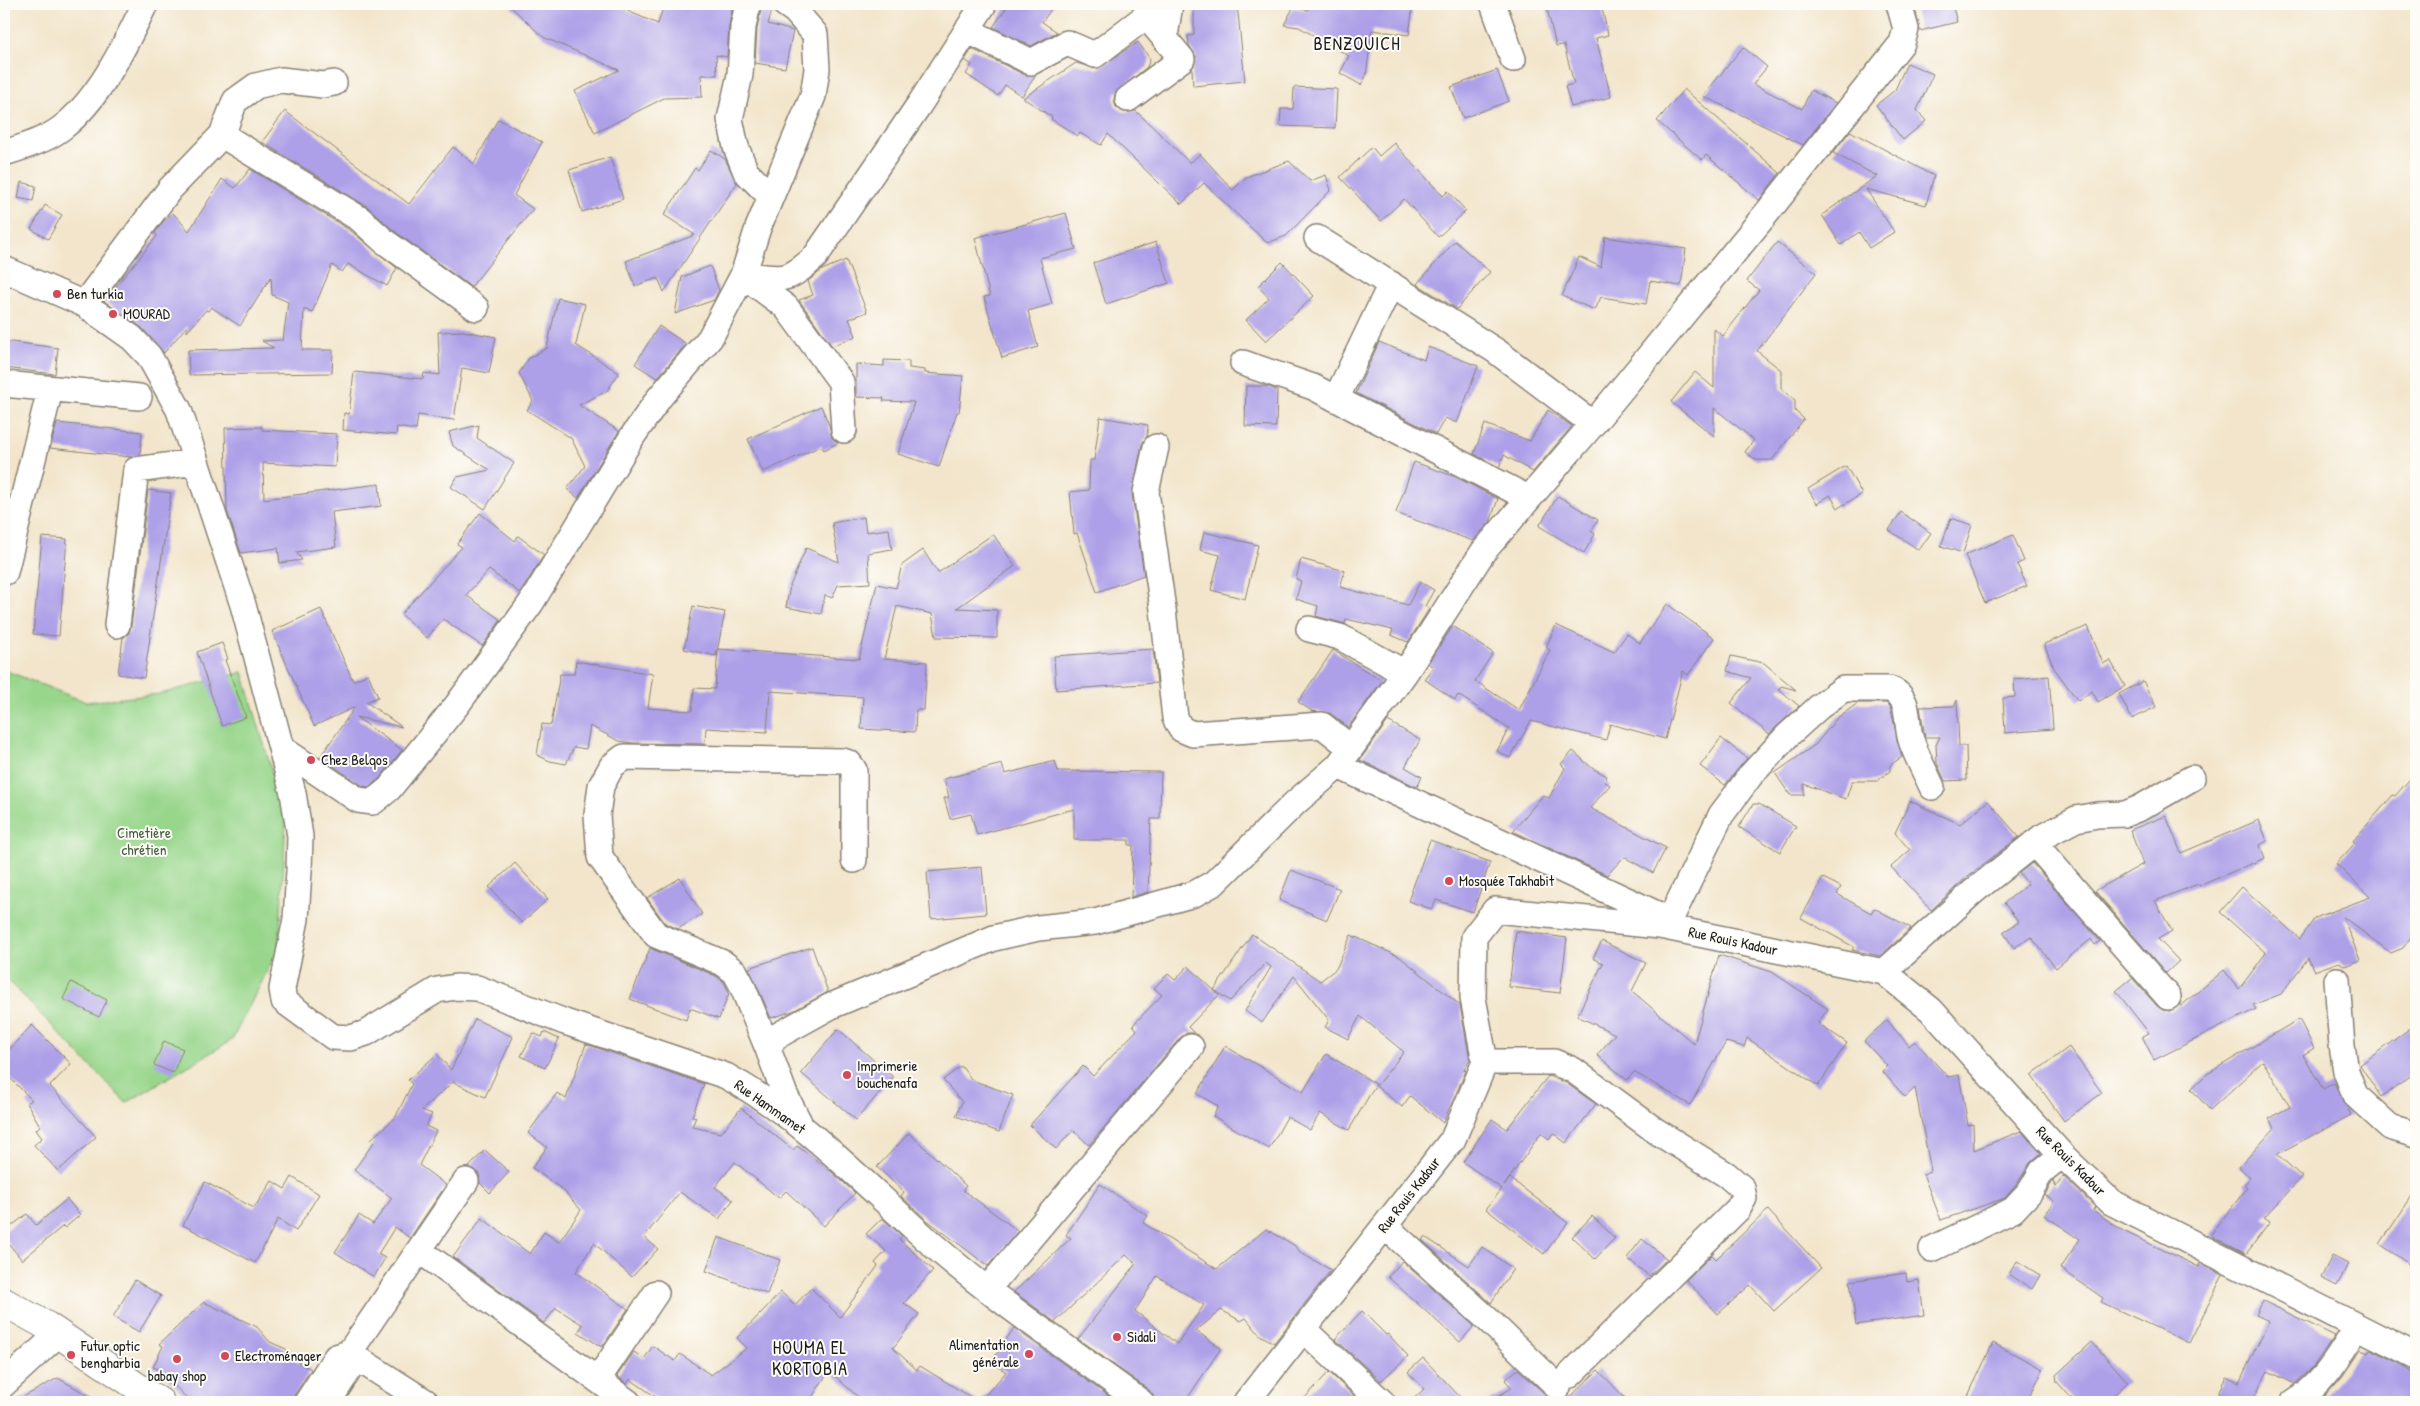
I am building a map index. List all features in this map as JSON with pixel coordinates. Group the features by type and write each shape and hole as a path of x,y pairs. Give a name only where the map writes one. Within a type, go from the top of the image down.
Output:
{"main road":[{"path":"4,1302 58,1334 160,1402"}],"street":[{"path":"4,153 28,146 62,128 83,108 121,52 146,4"},
{"path":"748,4 743,27 740,75 730,119 736,147 746,172 771,197"},
{"path":"4,269 84,304 132,338 149,356 179,410 243,605 281,748 358,800 373,802 389,789 457,705 531,602 632,437 659,398 710,338 743,275 771,197 813,96 817,69 815,34 795,11 785,4"},
{"path":"743,275 782,280 797,274 815,257 914,112 984,4"},
{"path":"1165,37 1170,4"},
{"path":"1492,4 1513,59"},
{"path":"768,1049 775,1037 831,1006 994,938 1038,928 1095,922 1194,894 1214,883 1344,757 1405,673 1483,552 1593,424 1764,217 1902,43 1906,28 1899,4"},
{"path":"967,30 1031,62 1067,43 1095,55 1146,16 1182,59 1128,99"},
{"path":"84,304 170,188 222,135 235,100 256,86 281,80 323,85 334,83"},
{"path":"222,135 360,219 384,241 476,308"},
{"path":"1317,238 1496,351 1593,424"},
{"path":"743,275 786,307 840,382 844,430"},
{"path":"1336,399 1391,284"},
{"path":"1243,363 1313,387 1528,498"},
{"path":"4,384 50,390 139,397"},
{"path":"5,572 50,390"},
{"path":"1156,447 1146,492 1164,609 1175,718 1181,729 1193,734 1322,725 1344,757 1702,935"},
{"path":"117,625 136,470 196,462"},
{"path":"1309,629 1340,637 1405,673"},
{"path":"1670,920 1717,822 1750,776 1787,736 1819,707 1843,689 1896,690 1906,708 1910,738 1932,786"},
{"name":"Rue Hammamet","path":"281,748 294,793 300,836 296,919 283,976 282,989 284,1001 333,1037 351,1038 366,1033 437,990 456,987 477,988 565,1022 726,1076 750,1089 833,1152 934,1246 1141,1402"},
{"path":"803,1129 785,1096 768,1049 735,972 723,962 656,935 600,857 597,815 601,786 612,766 624,757 843,761 849,763 854,770 854,860"},
{"path":"1884,972 1974,891 2034,843 2059,827 2076,819 2097,815 2125,814 2140,808 2192,778"},
{"path":"2034,843 2168,997"},
{"name":"Rue Rouis Kadour","path":"1246,1402 1453,1139 1485,1062 1473,998 1474,937 1495,910 1660,926 1884,972 1931,1010 2062,1155 2111,1202 2357,1328 2416,1356"},
{"path":"2337,980 2346,1072 2355,1095 2390,1127 2416,1134"},
{"path":"988,1288 1191,1047"},
{"path":"1385,1226 1484,1316 1564,1381 1738,1209 1744,1198 1742,1188 1726,1175 1656,1131 1573,1070 1554,1062 1485,1062"},
{"path":"1932,1249 2013,1210 2029,1193 2042,1171 2062,1155"},
{"path":"328,1402 349,1370 349,1353 466,1181"},
{"path":"419,1250 628,1402"},
{"path":"598,1379 656,1293"},
{"path":"2294,1402 2310,1392 2324,1379 2357,1328"},
{"path":"1304,1330 1382,1402"},
{"path":"4,1384 58,1334"},
{"path":"306,1402 336,1357 349,1353 426,1402"}],"green space":[{"name":"Cimetière chrétien","path":"4,670 86,702 160,694 243,672 286,820 279,948 232,1040 126,1103 4,976"}],"building":[{"path":"508,4 611,4 658,24 664,4 733,4 727,57 716,55 717,75 701,75 702,97 664,98 595,133 575,91 619,70 543,37"},
{"path":"762,4 771,4 772,10 768,24 793,31 785,68 755,63 757,29"},
{"path":"1009,4 1055,4 1042,22 1057,32 1031,46 993,27"},
{"path":"1194,4 1237,4 1245,81 1193,86 1192,69 1196,57 1189,45 1188,36 1194,35"},
{"path":"1311,4 1413,4 1409,35 1372,30 1366,76 1361,85 1340,73 1349,56 1299,27 1284,25 1293,8 1308,10"},
{"path":"1546,4 1601,4 1608,35 1596,38 1611,97 1571,107 1565,86 1574,84 1564,45 1556,46"},
{"path":"1914,4 1952,4 1957,22 1920,31"},
{"path":"1138,42 1150,59 1147,67 1115,93 1116,107 1123,112 1136,111 1190,163 1200,154 1233,190 1246,177 1289,161 1310,181 1326,175 1331,190 1286,236 1267,243 1204,183 1181,204 1108,134 1101,145 1080,133 1078,136 1023,98 1076,63 1097,69"},
{"path":"1743,47 1767,67 1753,84 1802,109 1811,90 1836,103 1803,145 1703,96"},
{"path":"972,49 1025,75 1036,75 1022,96 1005,85 998,96 966,74 972,65 965,60"},
{"path":"1907,63 1933,74 1917,110 1926,121 1903,140 1876,105 1895,90"},
{"path":"1497,70 1509,101 1463,118 1451,87"},
{"path":"1294,87 1337,89 1335,128 1280,126 1281,109 1293,109"},
{"path":"1684,89 1780,173 1759,200 1706,155 1702,160 1657,121"},
{"path":"285,111 409,204 453,147 474,164 498,119 542,142 514,195 533,209 471,287 393,230 368,207 262,142"},
{"path":"1850,131 1934,176 1926,205 1866,189 1894,232 1869,248 1859,232 1841,245 1822,215 1877,176 1833,153"},
{"path":"1394,143 1443,196 1448,191 1466,211 1438,237 1404,199 1381,221 1340,177 1372,147 1379,156"},
{"path":"711,150 725,159 737,183 664,292 658,278 635,286 626,261 695,235 664,215 695,168 698,170"},
{"path":"610,157 623,199 582,212 569,170"},
{"path":"250,169 351,231 397,268 387,286 348,264 342,272 332,265 312,313 304,309 302,350 333,350 332,373 189,375 188,350 274,348 262,341 283,340 288,302 272,295 271,277 240,326 211,307 208,311 206,310 187,332 187,326 164,353 142,328 104,301 157,236 155,233 162,223 173,213 189,231 222,179 235,188"},
{"path":"21,182 36,186 33,201 18,198"},
{"path":"45,205 62,215 48,239 31,229"},
{"path":"1066,213 1076,249 1040,258 1052,304 1028,311 1038,347 1002,358 984,297 990,296 975,238"},
{"path":"1605,237 1686,249 1681,286 1650,281 1646,304 1601,297 1595,310 1562,296 1579,257 1601,267"},
{"path":"1455,241 1490,272 1457,309 1417,284"},
{"path":"1156,242 1169,283 1106,304 1093,263"},
{"path":"1777,242 1816,273 1757,351 1781,370 1781,389 1795,400 1795,411 1804,419 1772,460 1756,460 1745,452 1754,440 1714,408 1714,436 1671,402 1695,372 1714,388 1714,329 1723,336 1759,290 1747,281"},
{"path":"846,260 867,312 849,319 856,336 832,346 799,300 813,295 808,281 822,270"},
{"path":"1282,262 1314,296 1266,341 1246,320 1269,298 1258,286"},
{"path":"710,266 719,290 714,300 675,314 682,277"},
{"path":"558,298 585,304 576,345 619,373 607,391 579,405 619,431 578,498 567,489 585,466 571,438 527,410 533,401 519,373 529,358 547,348"},
{"path":"659,326 686,344 657,378 635,364"},
{"path":"463,331 496,337 489,373 462,368 454,420 418,415 416,430 397,427 396,435 343,430 344,413 349,414 354,372 423,379 424,373 440,375 438,332"},
{"path":"4,341 58,348 55,374 4,368"},
{"path":"1379,342 1424,360 1428,347 1478,366 1457,423 1445,418 1436,434 1356,393"},
{"path":"884,360 909,361 909,368 925,370 925,373 963,376 959,412 957,412 939,467 898,454 914,402 883,401 884,398 856,397 856,364 884,366"},
{"path":"1246,386 1267,386 1277,390 1276,427 1245,426"},
{"path":"821,406 832,438 838,443 824,450 821,446 763,472 748,439"},
{"path":"1548,410 1572,426 1533,472 1504,455 1499,467 1474,454 1485,424 1530,441"},
{"path":"1100,417 1148,425 1147,436 1142,444 1132,494 1144,575 1097,592 1077,533 1074,534 1070,492 1089,490 1090,460 1094,460"},
{"path":"57,423 142,432 140,455 130,457 50,448"},
{"path":"479,425 477,438 514,463 485,509 451,487 457,477 490,470 453,446 449,432"},
{"path":"262,427 262,430 337,434 335,467 263,463 264,499 379,484 381,506 332,512 336,547 296,552 302,560 280,563 278,548 241,553 227,511 225,428"},
{"path":"1414,462 1456,477 1498,499 1490,522 1473,541 1396,513"},
{"path":"1846,466 1862,494 1838,508 1830,495 1817,504 1808,489"},
{"path":"148,490 171,493 144,678 118,674 123,638 129,633 131,627"},
{"path":"1558,496 1598,520 1591,531 1595,534 1584,553 1539,526"},
{"path":"1901,512 1931,533 1919,550 1889,530"},
{"path":"480,513 515,541 518,536 544,555 520,593 489,570 466,595 501,620 482,646 443,619 427,638 401,614 462,547 457,544"},
{"path":"864,517 866,532 889,529 892,549 868,553 870,583 838,585 832,598 825,595 821,614 786,607 790,586 806,548 839,562 832,523"},
{"path":"1951,518 1972,525 1963,553 1941,546"},
{"path":"1204,532 1258,545 1245,599 1211,590 1220,555 1200,550"},
{"path":"993,534 1015,566 957,608 997,610 997,638 936,637 932,614 897,606 884,659 927,662 924,710 916,710 915,732 861,729 863,697 770,691 767,732 706,728 705,744 633,743 619,741 590,726 586,749 574,747 566,764 550,761 537,755 542,724 551,725 560,674 574,674 576,661 653,674 648,708 692,711 694,688 715,689 718,649 859,659 877,584 896,588 902,565 923,550 938,573"},
{"path":"2013,535 2024,561 2017,564 2027,586 1985,603 1965,555"},
{"path":"42,537 67,539 59,636 33,634"},
{"path":"1301,559 1345,571 1340,587 1408,605 1420,582 1434,590 1425,606 1429,609 1408,642 1391,635 1393,630 1346,619 1345,624 1316,616 1318,606 1296,599 1301,581 1296,579"},
{"path":"1667,604 1714,638 1688,675 1683,671 1665,739 1610,724 1606,740 1531,721 1510,758 1497,751 1509,728 1458,695 1455,700 1424,679 1433,667 1428,663 1453,626 1493,653 1475,681 1519,710 1550,650 1546,647 1556,625 1614,652 1627,634 1640,643"},
{"path":"693,606 725,612 716,656 684,649"},
{"path":"321,609 353,681 368,674 378,697 366,702 402,727 356,717 402,750 379,779 369,787 363,786 320,757 355,707 314,726 272,631"},
{"path":"2088,626 2103,664 2110,660 2125,686 2098,702 2092,691 2078,701 2054,668 2044,644"},
{"path":"222,643 228,659 225,660 246,717 222,726 197,652"},
{"path":"1153,649 1157,683 1056,690 1054,656"},
{"path":"1333,650 1382,681 1348,727 1330,713 1312,711 1298,702"},
{"path":"1731,656 1764,663 1796,690 1781,686 1779,689 1799,706 1769,734 1731,703 1751,678 1727,671"},
{"path":"2049,676 2053,729 2005,733 2003,698 2015,697 2014,679"},
{"path":"2143,681 2156,707 2132,719 2119,694"},
{"path":"1957,700 1959,746 1966,746 1967,780 1945,781 1937,763 1936,745 1940,737 1925,737 1920,707 1954,706"},
{"path":"1858,703 1886,703 1890,706 1902,757 1890,765 1890,771 1877,781 1852,781 1846,799 1804,784 1804,795 1790,795 1775,773 1816,744 1837,718"},
{"path":"1388,721 1420,740 1405,767 1422,777 1417,787 1360,760"},
{"path":"1721,738 1747,758 1725,785 1700,766"},
{"path":"1573,751 1592,768 1607,776 1605,782 1610,785 1590,808 1666,848 1653,873 1624,857 1607,875 1513,831 1543,795 1549,798 1565,768 1561,764"},
{"path":"1055,761 1058,771 1161,772 1160,819 1151,819 1148,892 1131,897 1133,845 1129,845 1129,840 1074,840 1074,809 977,835 971,814 950,819 944,798 949,797 944,779 1002,764 1005,774"},
{"path":"2416,772 2416,930 2403,948 2391,953 2343,917 2360,960 2345,966 2339,962 2314,971 2308,958 2281,994 2253,1005 2256,1009 2154,1060 2142,1036 2149,1033 2116,991 2132,978 2157,1006 2163,1010 2170,1011 2180,1004 2181,1006 2224,970 2239,989 2266,953 2220,912 2242,887 2300,939 2315,918 2370,897 2336,864 2355,843 2353,841 2393,795 2395,796"},
{"path":"1910,801 1960,824 1988,801 2019,837 1968,876 1931,910 1891,867 1910,850 1895,833"},
{"path":"1753,804 1759,804 1796,826 1780,852 1739,827"},
{"path":"2166,816 2181,853 2259,820 2267,841 2260,845 2265,858 2199,886 2198,884 2155,901 2172,931 2158,939 2179,961 2166,973 2095,891 2143,864 2130,830"},
{"name":"Mosquée Takhabit","path":"1430,840 1490,862 1473,912 1436,900 1432,909 1408,901"},
{"path":"515,863 548,899 522,923 489,887"},
{"path":"2032,863 2100,941 2095,945 2091,939 2056,968 2031,937 2014,948 2003,932 2019,922 2004,903 2028,884 2019,873"},
{"path":"982,867 986,914 931,919 927,872"},
{"path":"1291,870 1340,889 1327,920 1279,900"},
{"path":"680,878 702,914 678,929 665,923 647,898"},
{"path":"1823,878 1841,887 1837,894 1871,913 1874,908 1911,928 1880,956 1852,950 1854,947 1801,918"},
{"path":"1516,931 1567,938 1560,993 1509,987"},
{"path":"1252,934 1320,981 1336,969 1351,935 1400,957 1460,1005 1470,1060 1464,1069 1466,1071 1443,1123 1410,1096 1402,1107 1376,1086 1404,1052 1360,1016 1348,1039 1325,1027 1329,1020 1294,976 1262,1023 1245,1011 1271,967 1266,963 1230,1001 1214,990"},
{"path":"1602,941 1646,963 1632,991 1694,1044 1719,955 1772,972 1828,1009 1818,1023 1847,1043 1818,1086 1747,1038 1744,1047 1726,1042 1690,1105 1634,1072 1627,1080 1597,1055 1615,1034 1577,1016 1603,963 1593,958"},
{"path":"812,947 828,992 793,1011 771,1018 749,968"},
{"path":"650,948 716,976 724,982 729,993 719,1019 690,1008 686,1020 630,999"},
{"path":"1188,966 1219,995 1188,1027 1194,1033 1187,1033 1180,1038 1089,1145 1073,1130 1056,1149 1030,1125 1083,1066 1093,1076 1137,1030 1133,1025 1162,995 1154,988 1168,974 1175,980"},
{"path":"71,982 107,1000 99,1017 63,999"},
{"path":"475,1019 513,1037 485,1097 453,1082 422,1110 432,1114 426,1126 436,1131 419,1165 446,1185 410,1238 395,1227 378,1254 385,1258 374,1277 335,1252 359,1215 373,1224 392,1198 354,1170 374,1142 371,1139 395,1118 412,1084 408,1080 437,1054 451,1070"},
{"path":"2299,1019 2314,1048 2303,1055 2323,1089 2334,1083 2351,1115 2277,1154 2302,1177 2264,1218 2270,1222 2246,1254 2213,1237 2211,1234 2247,1188 2244,1185 2250,1178 2239,1167 2274,1129 2269,1118 2290,1107 2263,1061 2210,1110 2191,1089 2207,1074"},
{"path":"1887,1020 1909,1046 1915,1041 1948,1077 1959,1075 1968,1125 1973,1124 1974,1150 2021,1131 2041,1153 2030,1163 2017,1184 2005,1198 1941,1220 1923,1174 1931,1171 1915,1088 1905,1097 1882,1071 1887,1066 1864,1041"},
{"path":"2416,1024 2416,1072 2381,1097 2360,1065"},
{"path":"32,1025 71,1064 50,1086 96,1137 58,1171 34,1145 42,1138 36,1130 40,1126 27,1103 32,1100 4,1072 4,1055"},
{"name":"Imprimerie bouchenafa","path":"838,1029 893,1077 856,1120 801,1073"},
{"path":"544,1032 559,1039 545,1068 521,1056 533,1033 542,1037"},
{"path":"164,1041 183,1049 173,1073 154,1065"},
{"path":"586,1044 704,1084 692,1116 696,1117 692,1127 721,1133 741,1108 793,1150 797,1146 832,1172 855,1193 824,1226 786,1191 779,1198 735,1162 715,1187 733,1200 719,1219 680,1192 644,1237 658,1249 632,1277 594,1243 576,1272 628,1309 602,1347 578,1332 583,1325 556,1308 544,1323 453,1257 482,1218 530,1254 544,1232 559,1242 581,1210 563,1190 532,1168 547,1147 528,1133 557,1093 566,1099"},
{"path":"1225,1046 1303,1092 1326,1054 1376,1084 1349,1130 1320,1113 1310,1130 1287,1117 1269,1149 1213,1116 1218,1106 1197,1094"},
{"path":"2069,1047 2102,1093 2064,1121 2031,1075"},
{"path":"961,1066 972,1080 1013,1095 999,1132 956,1116 962,1102 943,1080"},
{"path":"1548,1076 1566,1083 1596,1104 1566,1143 1553,1133 1549,1139 1541,1133 1504,1186 1510,1178 1568,1223 1544,1254 1486,1209 1502,1189 1463,1162 1492,1119 1507,1129"},
{"path":"909,1133 966,1186 963,1190 1018,1231 988,1266 927,1220 901,1196 904,1192 877,1167"},
{"path":"485,1150 509,1172 490,1193 480,1183 479,1174 469,1167"},
{"path":"2063,1176 2095,1207 2093,1210 2123,1231 2199,1267 2200,1263 2223,1275 2189,1343 2101,1302 2103,1298 2060,1268 2080,1239 2044,1215 2054,1201 2045,1195 2053,1181 2056,1187"},
{"path":"292,1177 319,1194 296,1231 278,1219 255,1263 183,1225 205,1182 254,1208 272,1181 285,1189"},
{"path":"1100,1184 1148,1216 1143,1223 1217,1269 1266,1229 1294,1245 1301,1253 1331,1270 1274,1343 1260,1335 1246,1318 1241,1321 1221,1310 1196,1331 1221,1348 1185,1402 1155,1402 1149,1390 1078,1339 1136,1264 1126,1255 1055,1322 1014,1292 1071,1238 1066,1235","holes":["1157,1276 1204,1305 1177,1344 1135,1311"]},
{"path":"2416,1190 2416,1269 2380,1244"},
{"path":"67,1199 80,1215 65,1228 63,1226 22,1260 4,1238 4,1232 27,1214 36,1225"},
{"path":"1768,1210 1821,1268 1774,1311 1750,1285 1718,1314 1686,1280 1712,1255 1716,1259"},
{"path":"1592,1216 1615,1238 1595,1259 1572,1237"},
{"path":"882,1218 902,1236 899,1239 933,1270 904,1303 919,1314 893,1348 917,1370 920,1366 979,1402 864,1402 829,1371 809,1402 663,1402 630,1379 627,1384 617,1376 634,1352 644,1359 653,1346 675,1361 680,1354 711,1375 747,1348 737,1338 781,1292 795,1305 811,1288 840,1317 878,1266 875,1263 886,1251 866,1234"},
{"path":"718,1237 780,1260 767,1294 706,1271"},
{"path":"1425,1237 1469,1266 1482,1247 1513,1269 1491,1303 1422,1240"},
{"path":"1642,1239 1667,1259 1649,1276 1627,1258"},
{"path":"2332,1256 2348,1264 2337,1286 2321,1278"},
{"path":"1402,1261 1474,1326 1460,1342 1388,1277"},
{"path":"2017,1261 2040,1275 2032,1289 2009,1274"},
{"path":"1906,1273 1907,1282 1919,1280 1924,1315 1856,1325 1850,1281"},
{"path":"135,1280 161,1296 139,1332 113,1317"},
{"path":"2263,1301 2335,1336 2312,1368 2295,1384 2268,1371 2252,1402 2213,1402 2226,1377 2239,1383 2269,1321 2256,1315"},
{"name":"Electroménager","path":"204,1302 257,1327 270,1342 286,1349 298,1362 311,1369 295,1394 293,1402 190,1402 160,1370 153,1367 163,1346 159,1344"},
{"path":"1362,1311 1386,1335 1388,1334 1408,1356 1381,1381 1335,1339"},
{"path":"1014,1328 1117,1402 979,1402 1006,1372 991,1362"},
{"path":"2092,1342 2128,1382 2106,1402 2075,1402 2057,1382 2056,1375"},
{"path":"1993,1343 2043,1369 2027,1402 1976,1402 1967,1398"},
{"path":"2361,1349 2368,1352 2370,1349 2403,1365 2416,1375 2416,1402 2333,1402 2325,1396 2342,1377"},
{"path":"1423,1358 1465,1402 1410,1402 1424,1389 1408,1372"},
{"path":"1518,1369 1553,1402 1487,1402 1512,1388 1505,1380"},
{"path":"1598,1370 1629,1402 1565,1402"},
{"path":"1329,1372 1359,1401 1301,1402"},
{"path":"58,1378 100,1402 14,1402"}],"place":[{"name":"Ben turkia","path":"57,294"},
{"name":"MOURAD","path":"113,314"},
{"name":"Chez Belqos","path":"311,760"},
{"name":"Mosquée Takhabit","path":"1449,881"},
{"name":"Imprimerie bouchenafa","path":"847,1075"},
{"name":"Sidali","path":"1117,1337"},
{"name":"Alimentation générale","path":"1029,1354"},
{"name":"Futur optic bengharbia","path":"71,1355"},
{"name":"Electroménager","path":"225,1356"},
{"name":"babay shop","path":"177,1359"}],"district":[{"name":"BENZOUICH","path":"1357,44"},
{"name":"HOUMA EL KORTOBIA","path":"810,1358"}]}
